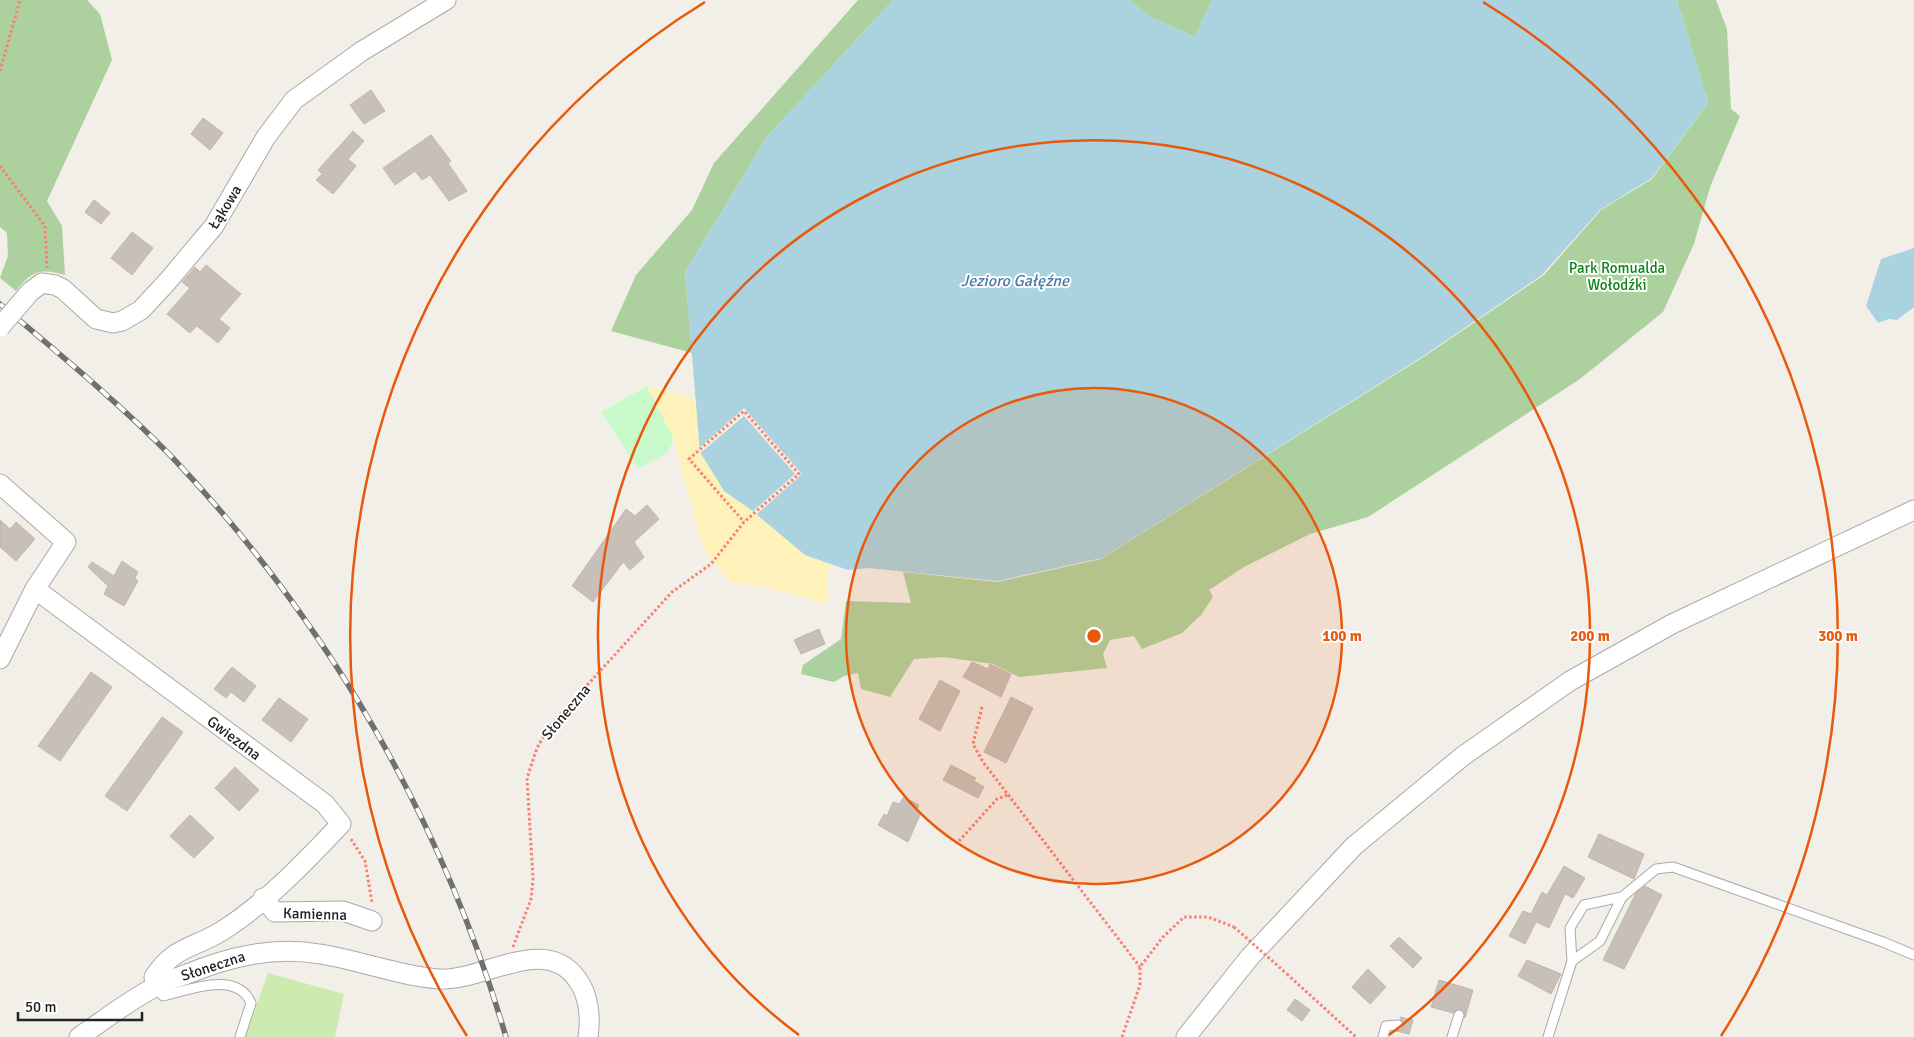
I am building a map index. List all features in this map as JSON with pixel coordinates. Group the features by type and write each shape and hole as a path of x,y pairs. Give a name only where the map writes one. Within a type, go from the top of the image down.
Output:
{"street":[{"name":"Łąkowa","path":"47,283 62,289 90,315 104,322 113,323 141,310 214,226 266,137 294,100 362,51 446,0"},
{"path":"0,326 37,285 47,283"},
{"path":"0,484 66,542 35,589 1,656"},
{"path":"1186,1037 1249,958 1354,846 1463,756 1570,682 1672,624 1914,510"},
{"name":"Gwiezdna","path":"35,589 324,804 341,824"},
{"path":"156,986 154,977 164,961 176,952 204,941 226,929 301,866 341,824"},
{"name":"Kamienna","path":"263,898 275,912 343,912 372,921"},
{"name":"Słoneczna","path":"79,1037 156,986 219,961 249,954 299,952 346,959 438,979 459,978 479,974 506,964 538,958 557,963 573,972 581,984 586,998 590,1024 588,1037"}],"lane":[{"path":"1572,961 1600,940 1622,896 1656,869 1672,867 1883,942 1914,956"},
{"path":"1548,1037 1572,961 1570,928 1584,905 1622,896"},
{"name":"Słoneczna","path":"156,986 163,996 213,984 241,988 247,994 251,1003 240,1037"},
{"path":"1452,1037 1459,1016"},
{"path":"1382,1037 1386,1026 1398,1025"}],"path":[{"path":"0,71 20,0"},
{"path":"0,166 45,226 47,283"},
{"name":"Słoneczna","path":"506,964 531,899 533,866 527,778 537,748 549,727 672,592 711,564 744,522 799,474 744,411 689,459 744,522"},
{"path":"982,707 973,744 983,762 1010,794 1140,967"},
{"path":"960,841 997,799 1010,794"},
{"path":"341,824 365,861 371,892 372,921"},
{"path":"1122,1037 1140,986 1140,967 1163,936 1184,917 1208,917 1234,927 1356,1037"}],"green space":[{"path":"0,0 87,0 100,14 112,60 47,201 62,226 65,275 49,272 37,273 27,279 16,291 0,278 8,256 7,233 0,227"},
{"path":"858,0 893,0 767,137 685,272 692,353 611,331 636,275 692,210 714,163"},
{"path":"1129,0 1212,0 1195,37 1150,17"},
{"name":"Park Romualda Wołodźki","path":"1677,0 1716,0 1727,29 1731,109 1740,116 1710,187 1694,244 1663,312 1580,379 1368,517 1310,534 1244,567 1209,590 1213,597 1201,615 1182,633 1142,649 1134,636 1110,640 1103,654 1107,668 1019,677 993,664 944,657 914,659 890,697 861,689 858,673 844,676 834,682 801,674 803,665 841,639 846,601 911,603 903,572 997,582 1101,559 1425,356 1544,275 1601,210 1652,179 1708,103"},
{"path":"647,386 674,440 667,453 638,469 601,412"},
{"path":"268,973 344,994 335,1037 245,1037"}],"sand":[{"path":"647,386 696,399 700,452 724,491 750,509 805,555 829,564 827,604 773,589 729,582 703,549 674,440"}],"water":[{"name":"Jezioro Gałęźne","path":"893,0 1129,0 1150,17 1195,37 1212,0 1677,0 1708,103 1652,178 1600,210 1542,275 1425,355 1102,558 997,581 868,568 848,570 805,555 750,509 724,491 700,452 685,272 767,137"},
{"path":"1914,248 1914,307 1897,320 1889,319 1878,323 1866,306 1881,259"}],"pier":[{"path":"744,408 802,474 755,516 752,512 795,474 744,416 698,455 697,452"}],"building":[{"path":"371,90 385,111 364,124 350,105"},
{"path":"203,118 223,133 210,150 191,134"},
{"path":"353,131 364,141 348,159 356,166 333,194 316,180 322,174 318,170"},
{"path":"431,135 451,161 448,163 467,191 449,201 430,175 422,180 415,171 395,185 383,168"},
{"path":"94,200 110,213 101,224 85,212"},
{"path":"132,232 153,248 132,275 111,258"},
{"path":"206,265 241,294 219,319 230,328 218,343 197,326 190,333 167,314 190,288 182,282 195,267 200,272"},
{"path":"647,505 659,519 634,542 644,557 630,570 623,562 593,602 572,586 626,509 635,516"},
{"path":"0,520 10,529 16,522 35,539 16,561 0,547"},
{"path":"122,561 138,572 135,578 138,581 124,606 104,594 108,586 88,567 92,562 114,576"},
{"path":"819,629 825,644 801,654 794,640"},
{"path":"972,662 988,669 990,664 1011,674 1001,697 963,677"},
{"path":"232,667 256,686 244,702 231,692 226,698 214,689"},
{"path":"91,672 112,687 60,761 38,746"},
{"path":"940,680 960,691 940,731 919,719"},
{"path":"1011,697 1033,708 1006,763 984,752"},
{"path":"279,698 308,719 291,742 262,720"},
{"path":"162,717 183,732 127,811 105,796"},
{"path":"951,765 976,778 974,781 984,787 978,798 943,780"},
{"path":"235,767 259,790 239,811 215,788"},
{"path":"904,797 919,805 916,811 920,815 908,842 878,825 884,814 887,816 893,802 899,804"},
{"path":"190,815 214,838 194,858 170,836"},
{"path":"1599,834 1644,854 1634,879 1588,857"},
{"path":"1564,866 1585,878 1573,898 1565,894 1549,928 1536,922 1525,944 1509,936 1523,911 1531,914 1542,892 1547,895"},
{"path":"1645,886 1662,895 1624,969 1603,960 1636,893"},
{"path":"1399,937 1422,958 1413,968 1390,946"},
{"path":"1527,960 1561,974 1551,994 1518,976"},
{"path":"1368,969 1386,987 1370,1004 1352,987"},
{"path":"1439,980 1473,990 1465,1018 1464,1011 1460,1009 1453,1013 1431,1007"},
{"path":"1295,999 1310,1010 1302,1021 1287,1010"},
{"path":"1400,1017 1413,1020 1409,1034 1396,1031 1404,1027"}],"railway":[{"path":"0,304 108,396 170,455 227,518 280,585 328,654 373,726 413,801 449,877 480,956 506,1037"}]}
